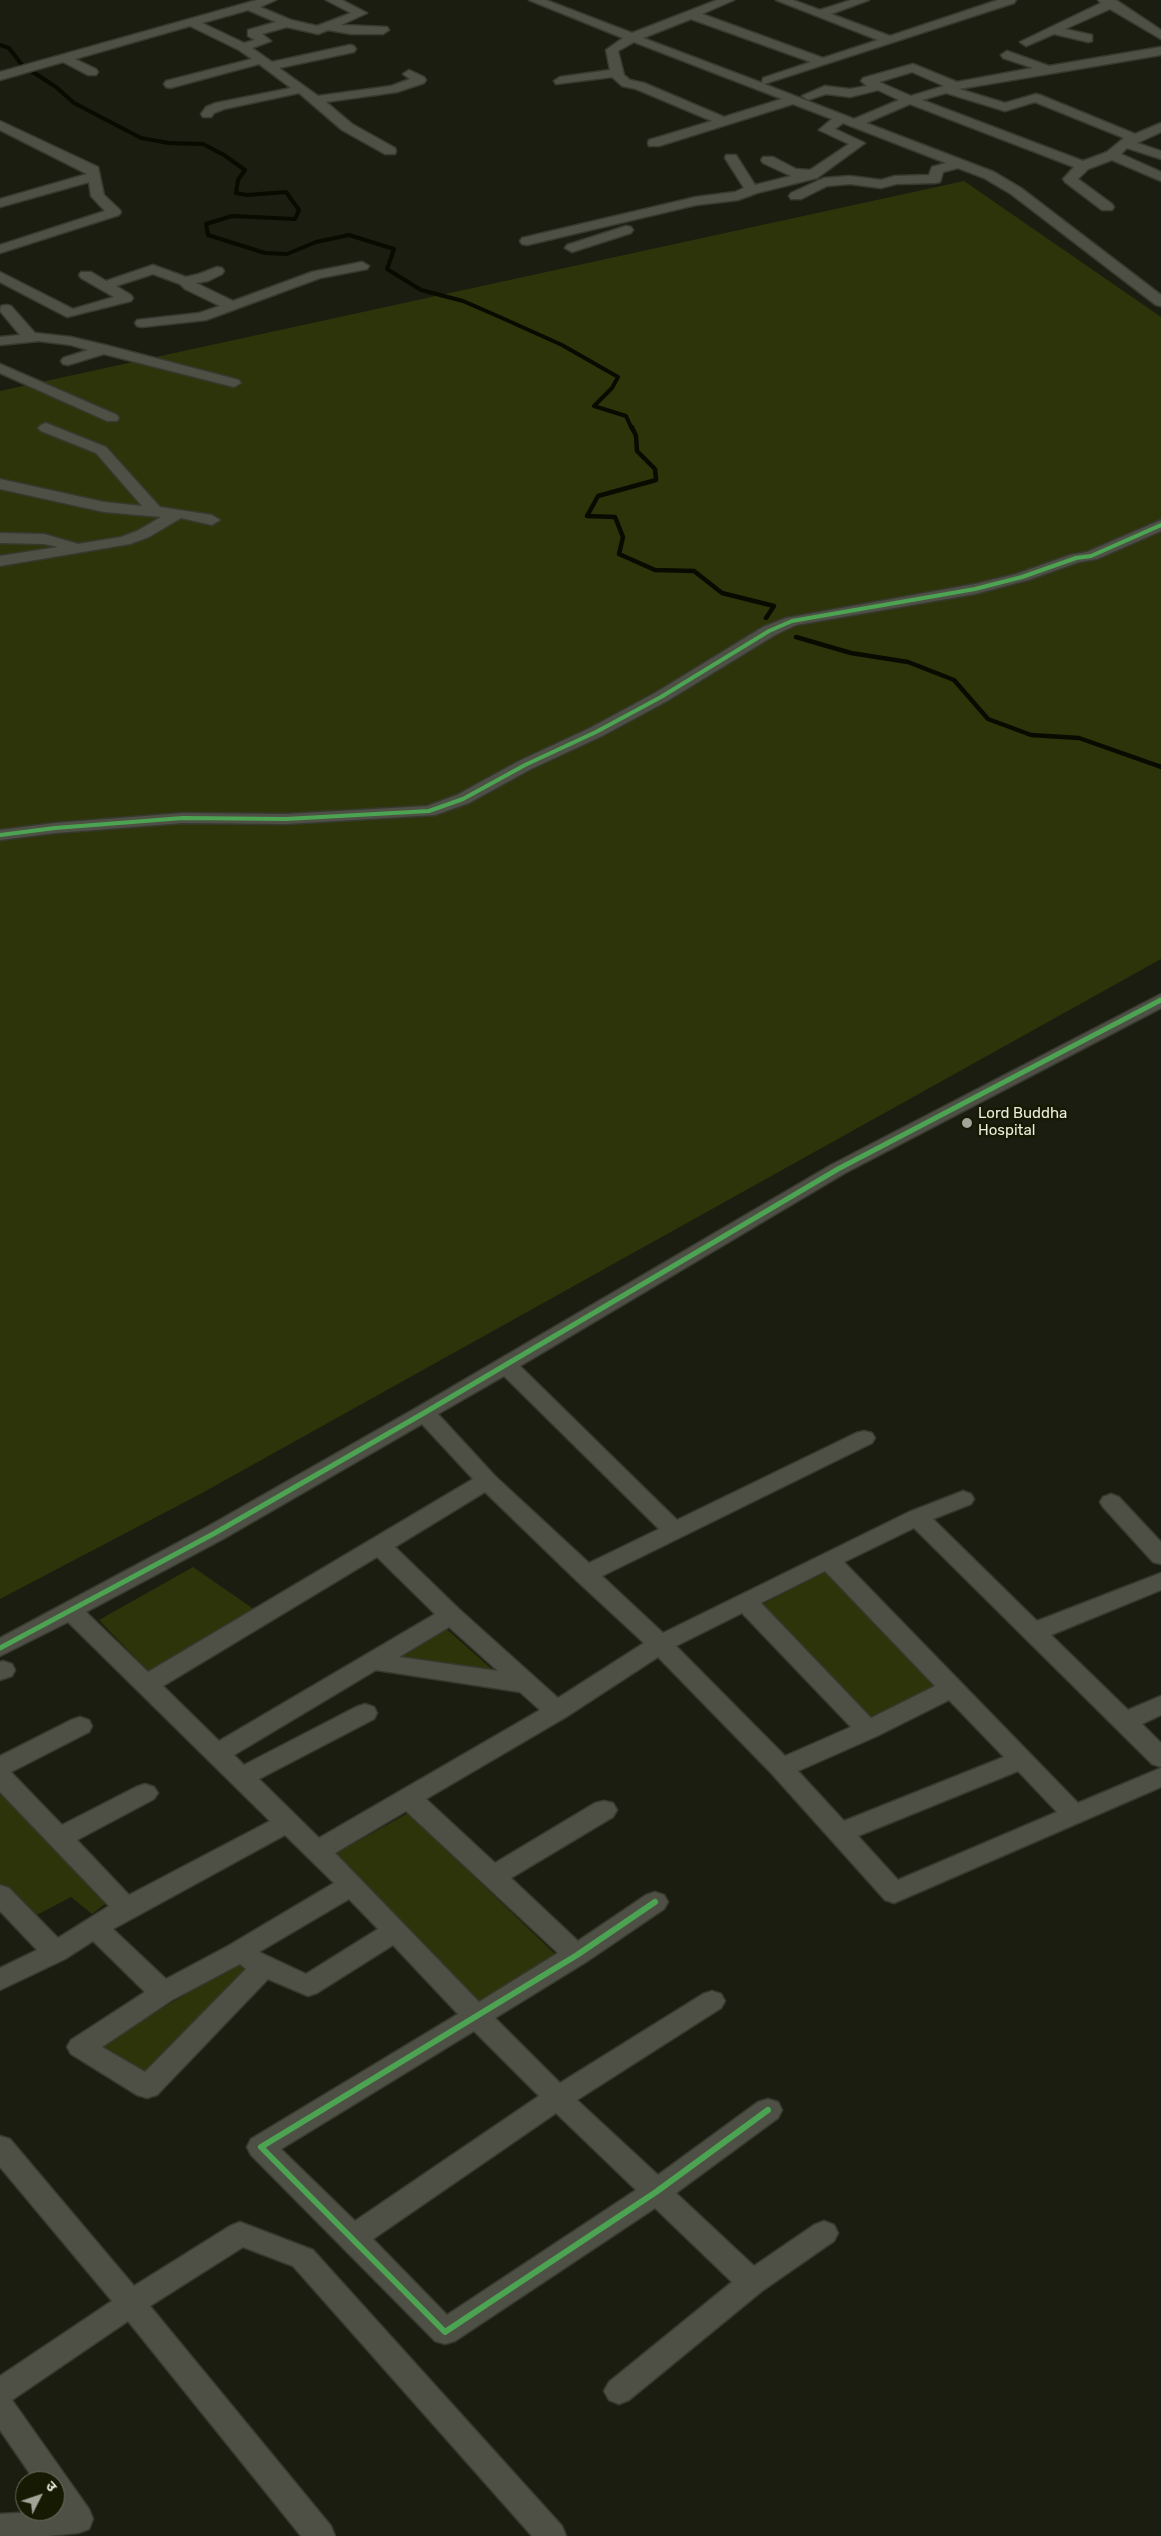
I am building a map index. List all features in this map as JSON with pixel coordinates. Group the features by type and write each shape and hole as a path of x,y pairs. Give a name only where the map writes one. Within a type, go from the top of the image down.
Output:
{"street":[{"path":"0,76 21,72 270,0"},
{"path":"249,6 287,23 318,30 361,13 332,0"},
{"path":"535,0 767,81 842,118 861,121 987,164 1011,176 1042,197 1161,288"},
{"path":"554,0 861,121 989,175 1016,191 1161,302"},
{"path":"725,122 640,86 626,84 618,77 612,50 639,35 728,0"},
{"path":"782,0 890,40"},
{"path":"819,14 863,0"},
{"path":"980,0 995,5"},
{"path":"767,81 1010,0"},
{"path":"1026,42 1108,2 1161,35"},
{"path":"692,15 822,62"},
{"path":"191,22 243,47 302,89 347,127 390,151"},
{"path":"243,47 265,41 252,33 287,23"},
{"path":"1144,24 1161,24"},
{"path":"326,26 351,30 383,30"},
{"path":"1054,30 1072,38 1088,38"},
{"path":"170,84 266,63 350,49"},
{"path":"861,121 910,100 951,87 1161,51"},
{"path":"1007,55 1047,70"},
{"path":"66,59 92,72"},
{"path":"1084,166 910,100 867,81 913,68 951,87 1005,108 1036,98 1147,134 1161,155"},
{"path":"560,81 617,73"},
{"path":"316,100 393,88 420,80 409,74"},
{"path":"653,138 671,138 825,90 850,93 877,87"},
{"path":"208,114 210,110 220,106 302,89"},
{"path":"796,196 816,173 859,143 825,130 842,118"},
{"path":"0,125 92,170 98,196 114,212 0,249"},
{"path":"1107,206 1070,179 1084,166 1112,155 1147,134"},
{"path":"1112,155 1161,177"},
{"path":"731,158 752,190"},
{"path":"768,160 793,173 816,173 881,184 895,180 935,179 937,170 959,163"},
{"path":"527,241 696,201 738,196 752,190 816,173"},
{"path":"0,202 94,176"},
{"path":"572,248 629,229 644,213"},
{"path":"142,323 201,317 317,275 362,266"},
{"path":"104,286 154,269 185,281 190,286 232,306"},
{"path":"185,281 204,278 217,271"},
{"path":"0,276 67,313 74,313 126,298 86,275"},
{"path":"6,309 31,338"},
{"path":"0,341 31,338 71,341 234,382"},
{"path":"68,361 105,349"},
{"path":"0,368 112,418"},
{"path":"46,428 101,450 156,512"},
{"path":"0,484 104,507 177,514 212,520"},
{"path":"0,561 124,541 143,534 177,514"},
{"path":"0,524 23,538"},
{"path":"0,836 54,828 183,818 286,818 429,811 463,799 525,765 661,697 769,630 792,621 975,589 1022,578 1076,558 1091,556 1161,525"},
{"path":"0,538 48,539 82,548"},
{"path":"1,1663 70,1610 215,1533 424,1413 838,1169 1161,1000"},
{"path":"506,1365 674,1531"},
{"path":"424,1413 487,1481 660,1644 781,1768 894,1893 1161,1777"},
{"path":"585,1575 864,1438"},
{"path":"146,1685 487,1481"},
{"path":"317,1851 558,1711 660,1644 917,1517 963,1499"},
{"path":"1112,1502 1161,1556"},
{"path":"917,1517 1161,1758"},
{"path":"380,1546 451,1615 558,1711"},
{"path":"828,1560 1074,1814"},
{"path":"1034,1632 1161,1581"},
{"path":"745,1601 868,1730"},
{"path":"70,1610 352,1885 477,2017 558,2098 752,2283"},
{"path":"216,1754 451,1615"},
{"path":"371,1661 526,1684"},
{"path":"781,1768 868,1730 953,1687"},
{"path":"1124,1722 1161,1705"},
{"path":"241,1778 365,1713"},
{"path":"0,1767 80,1726"},
{"path":"840,1833 1021,1760"},
{"path":"0,1776 126,1908"},
{"path":"60,1838 145,1793"},
{"path":"409,1798 577,1955"},
{"path":"494,1876 604,1810"},
{"path":"0,1980 56,1952 126,1908 287,1823"},
{"path":"264,1967 147,2087 81,2047 164,1993 237,1953 352,1885"},
{"path":"0,1894 56,1952"},
{"path":"655,1902 577,1955 261,2147 353,2237 445,2332 656,2192 768,2110"},
{"path":"96,1928 164,1993"},
{"path":"237,1953 308,1986 395,1931"},
{"path":"353,2237 558,2098 712,2001"},
{"path":"0,2147 131,2303 320,2536"},
{"path":"619,2391 752,2283 824,2233"},
{"path":"0,2392 131,2303 240,2234 302,2258 551,2536"},
{"path":"0,2406 45,2471"},
{"path":"65,2500 78,2519 65,2520"},
{"path":"0,2528 61,2521"}],"green space":[{"path":"964,181 1161,317 1161,959 202,1493 0,1599 0,391"},
{"path":"193,1567 255,1610 150,1673 99,1620"},
{"path":"826,1569 937,1685 866,1719 760,1606"},
{"path":"442,1625 503,1679 386,1659"},
{"path":"0,1794 109,1901 92,1914 71,1897 33,1917 0,1884"},
{"path":"408,1813 557,1956 480,2003 335,1854"},
{"path":"235,1964 250,1970 146,2078 97,2048"}],"waterway":[{"path":"0,45 9,48 22,65 56,87 74,103 141,138 169,143 203,144 224,155 245,170 238,180 236,193 247,195 286,192 299,210 295,219 232,216 206,224 208,235 265,253 287,254 316,242 349,235 394,249 387,269 421,290 463,301 502,318 562,345 618,377 612,388 594,406 626,416 632,429"},
{"path":"632,427 636,436 637,451 655,469 656,480 598,496 587,516 615,517 623,537 619,554 655,570 694,571 722,593 774,606 766,618"},
{"path":"796,637 851,653 908,662 954,680 988,719 1031,735 1079,738 1161,767"}],"cycle path":[{"path":"0,835 55,828 183,818 286,819 429,811 463,799 525,765 596,732 661,697 769,631 792,621 975,589 1022,577 1076,558 1091,556 1161,525"},
{"path":"0,1648 215,1533 424,1413 838,1169 1161,1000"},
{"path":"655,1902 577,1955 261,2147 353,2237 445,2332 656,2192 768,2110"}],"place":[{"name":"Lord Buddha Hospital","path":"967,1123"}]}
